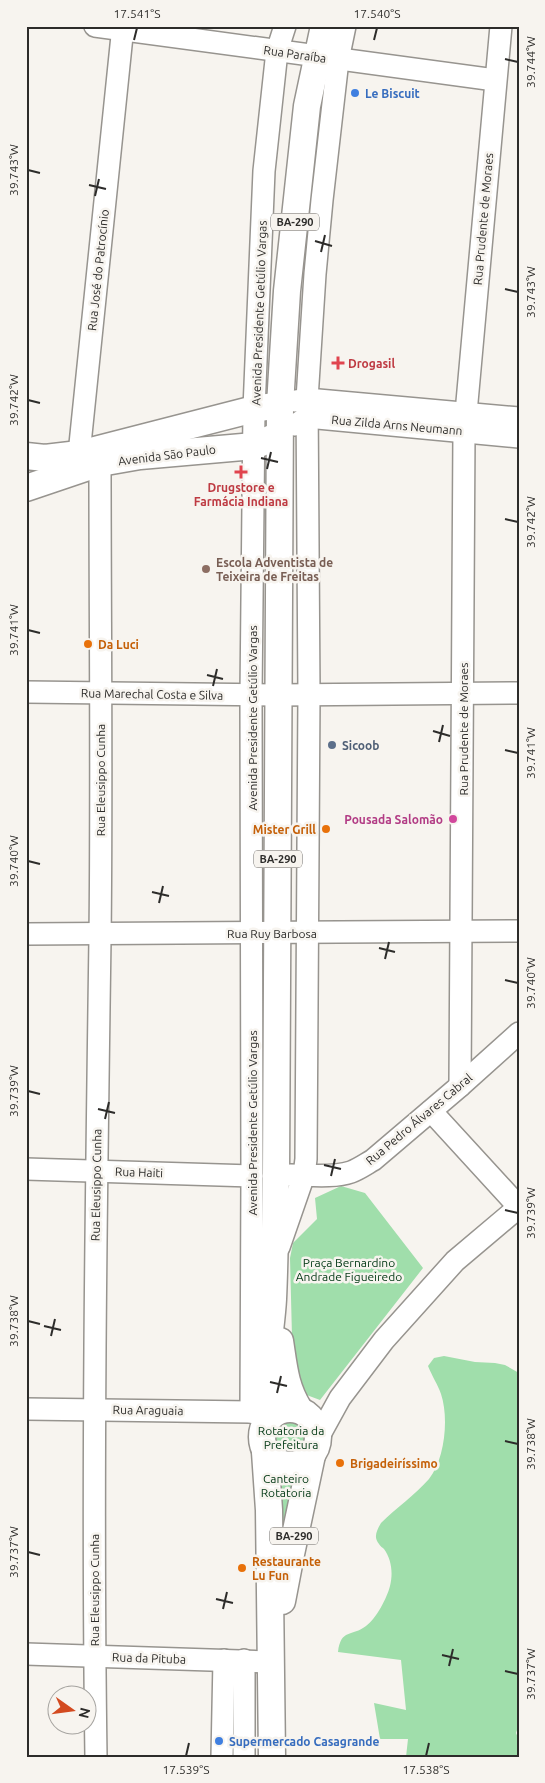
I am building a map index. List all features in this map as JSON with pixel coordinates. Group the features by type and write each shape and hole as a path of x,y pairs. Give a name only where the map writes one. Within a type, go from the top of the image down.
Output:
{"main road":[{"name":"Avenida Presidente Getúlio Vargas","path":"264,1414 268,1398 266,1379 273,1299 273,1263 264,1175 278,932 280,404 288,282 307,106 327,58 324,26"},
{"name":"Avenida São Paulo","path":"26,488 90,459 254,409 280,404"},
{"name":"Avenida São Paulo","path":"26,456 90,459 140,456 254,446 280,435"},
{"name":"Avenida Presidente Getúlio Vargas","path":"273,1299 285,1379 290,1394 299,1409"},
{"path":"290,1408 299,1409 307,1414 314,1420 318,1429 315,1447 303,1462 288,1465 273,1460 265,1452 262,1442 264,1414 290,1408"},
{"name":"BA-290","path":"280,1757 280,1618 289,1563 315,1447"},
{"name":"BA-290","path":"265,1452 269,1510 272,1757"}],"street":[{"name":"Rua Paraíba","path":"95,26 122,28 495,80"},
{"name":"Avenida Presidente Getúlio Vargas","path":"264,1414 252,1217 264,1175 252,932 251,695 254,409 264,171 277,51 285,26"},
{"name":"Avenida Presidente Getúlio Vargas","path":"273,1263 304,1175 306,1159 309,933 307,408 327,58 345,26"},
{"name":"Rua Prudente de Moraes","path":"460,1086 465,422 500,26"},
{"name":"Rua José do Patrocínio","path":"90,459 122,28"},
{"name":"Rua Zilda Arns Neumann","path":"280,404 465,422 519,418"},
{"path":"280,435 307,408"},
{"name":"Rua Zilda Arns Neumann","path":"465,422 519,437"},
{"name":"Rua Eleusippo Cunha","path":"90,459 99,693 100,935 96,1171 94,1656 96,1757"},
{"name":"Rua Marechal Costa e Silva","path":"26,692 309,694"},
{"path":"309,694 519,693"},
{"name":"Rua Ruy Barbosa","path":"26,934 519,931"},
{"name":"Rua Pedro Álvares Cabral","path":"264,1175 317,1176 349,1173 359,1168 372,1160 460,1086 519,1033"},
{"path":"436,1106 519,1186"},
{"path":"315,1447 340,1398 384,1340 455,1261 519,1207 436,1106"},
{"name":"Rua Haiti","path":"26,1169 264,1175"},
{"path":"252,1217 273,1263"},
{"name":"Rua Araguaia","path":"26,1409 264,1414"},
{"name":"Rua da Pituba","path":"26,1654 271,1662"},
{"path":"222,1757 234,1660"},
{"path":"234,1660 244,1757"}],"green space":[{"name":"Praça Bernardino Andrade Figueiredo","path":"341,1186 365,1193 423,1268 320,1400 304,1394 293,1376 290,1258 293,1243 317,1219 315,1198"},
{"path":"444,1356 505,1365 519,1373 519,1724 516,1733 519,1740 519,1757 406,1757 408,1739 380,1739 374,1703 406,1710 401,1660 338,1652 339,1644 344,1636 366,1626 374,1618 389,1591 391,1567 389,1558 376,1539 381,1523 418,1491 429,1479 439,1461 444,1438 445,1415 441,1394 428,1366 434,1358"},
{"name":"Rotatoria da Prefeitura","path":"285,1412 300,1415 309,1420 315,1433 302,1455 290,1463 278,1459 265,1442 270,1424"},
{"name":"Canteiro Rotatoria","path":"305,1466 283,1558 276,1467 290,1470"}],"place":[{"name":"Le Biscuit","path":"355,93"},
{"name":"Drogasil","path":"338,363"},
{"name":"Drugstore e Farmácia Indiana","path":"241,472"},
{"name":"Escola Adventista de Teixeira de Freitas","path":"206,569"},
{"name":"Da Luci","path":"88,644"},
{"name":"Sicoob","path":"332,745"},
{"name":"Pousada Salomão","path":"453,819"},
{"name":"Mister Grill","path":"326,829"},
{"name":"Brigadeiríssimo","path":"340,1463"},
{"name":"Restaurante Lu Fun","path":"242,1568"},
{"name":"Supermercado Casagrande","path":"219,1741"}]}
